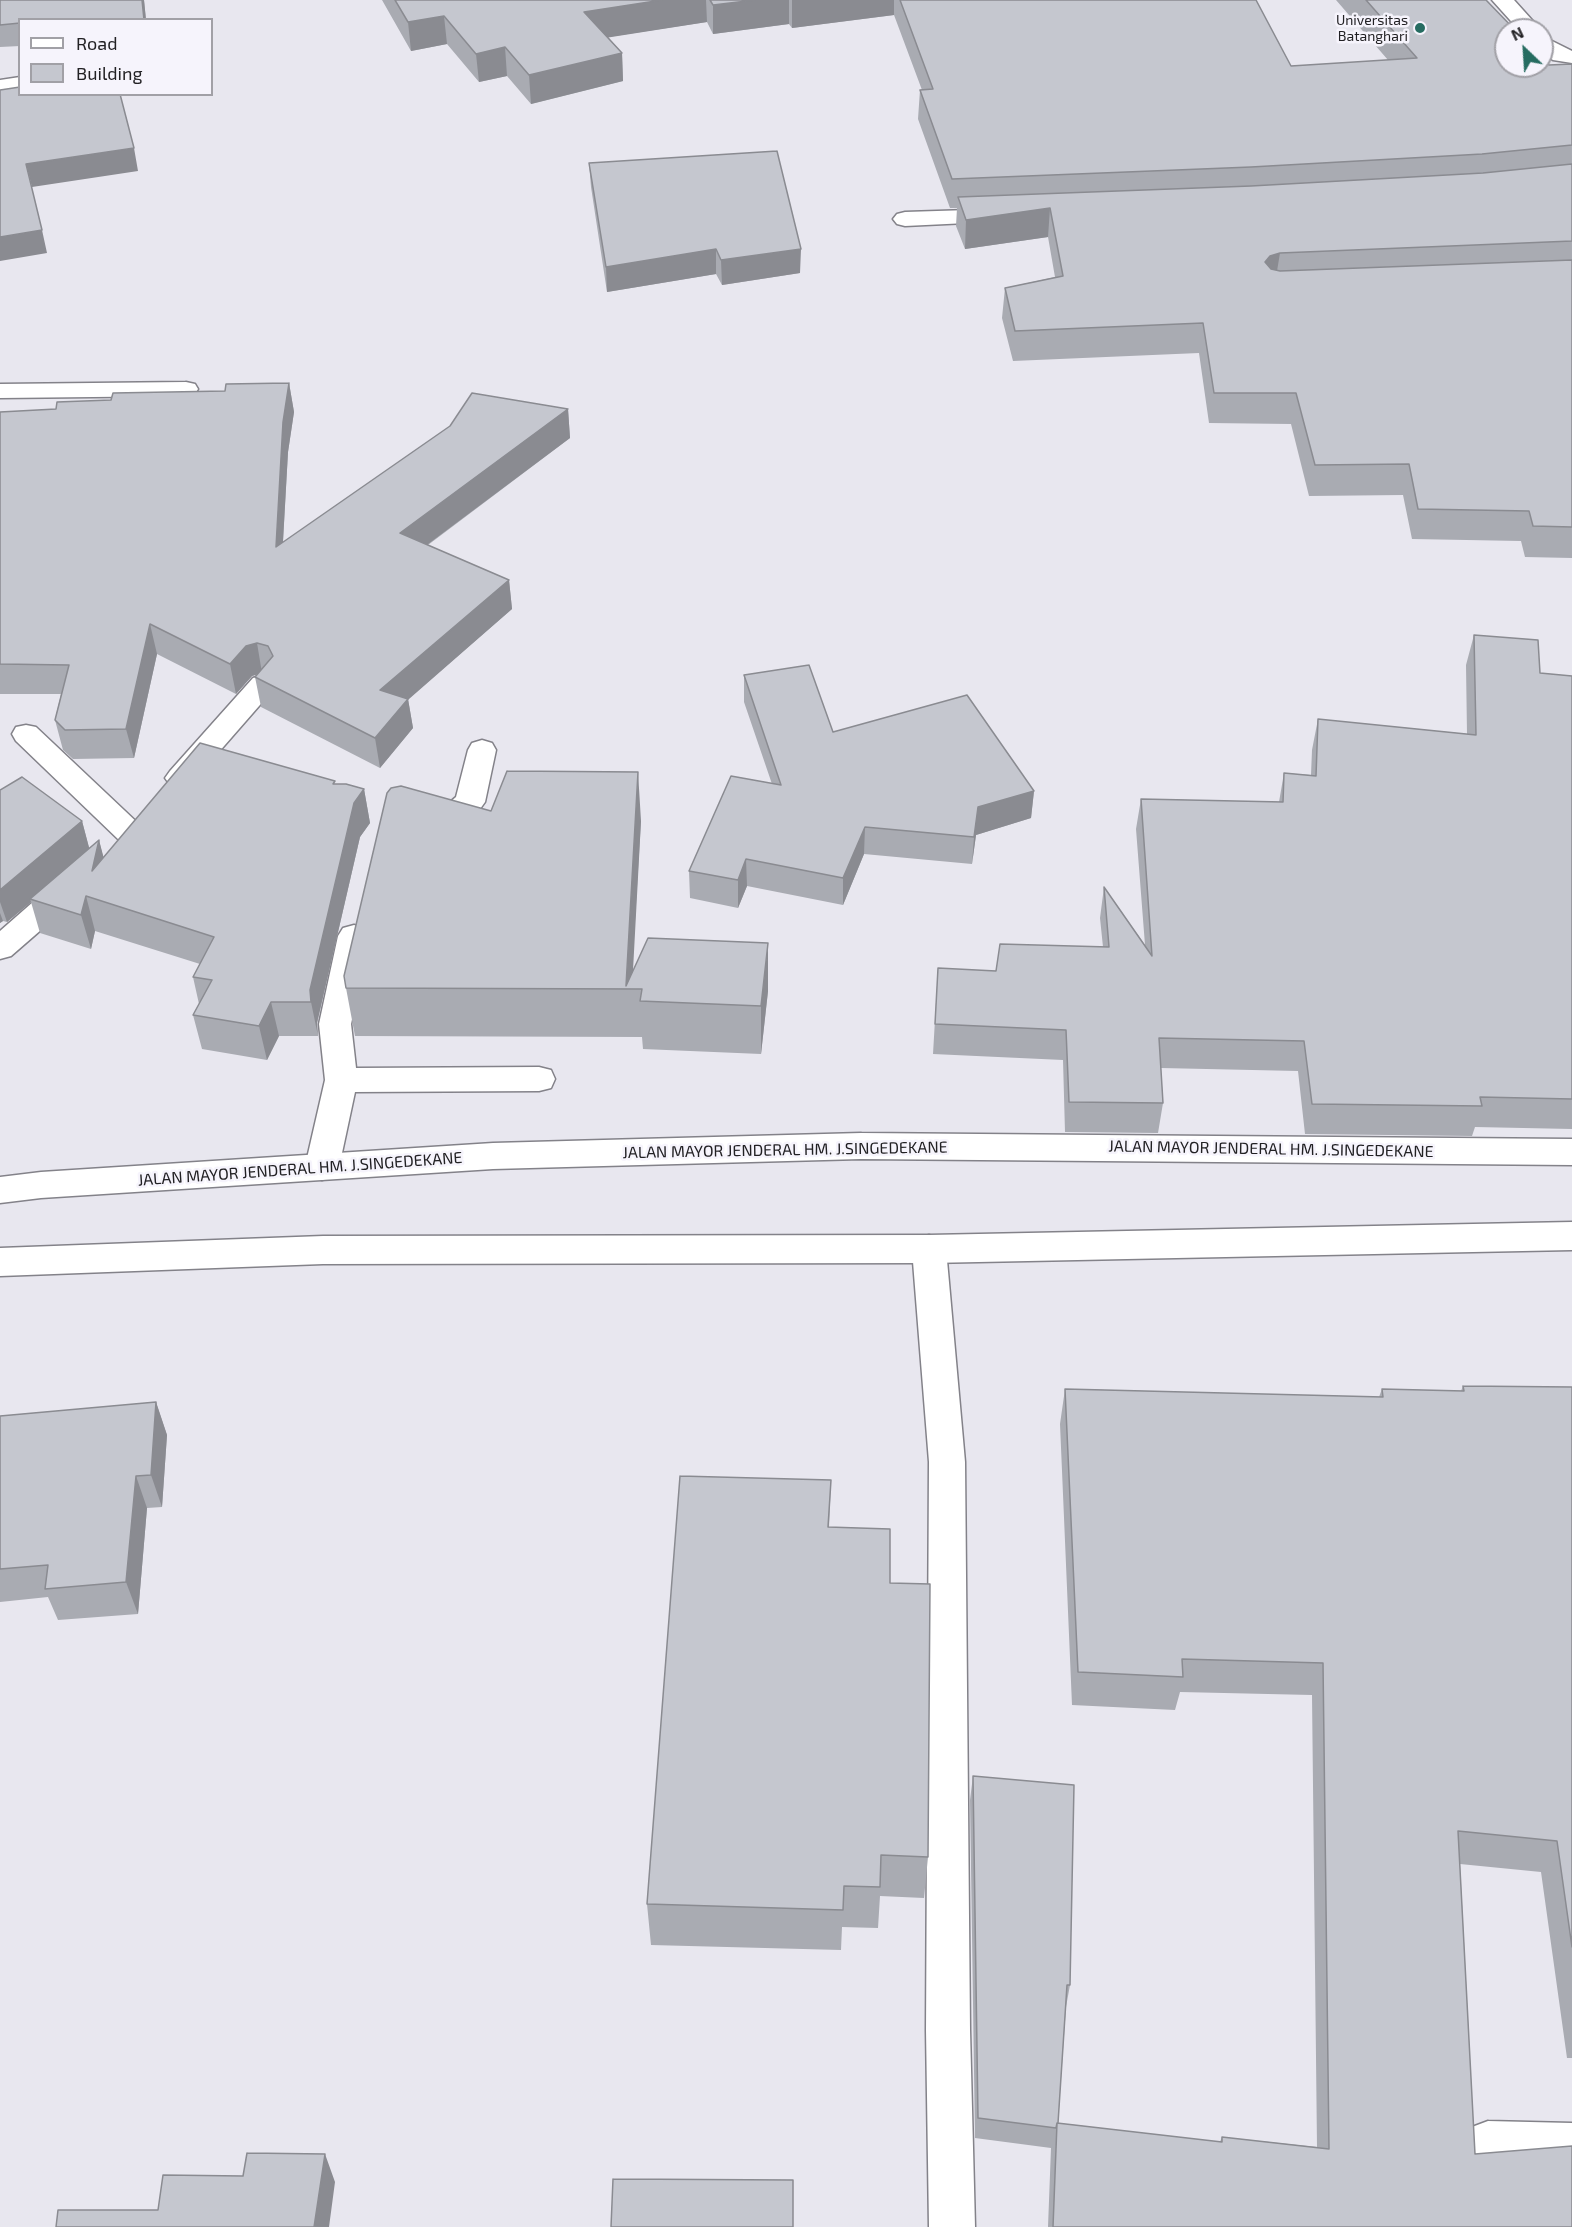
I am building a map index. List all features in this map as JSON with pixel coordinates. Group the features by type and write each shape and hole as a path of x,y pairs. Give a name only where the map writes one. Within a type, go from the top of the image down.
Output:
{"main road":[{"path":"1502,0 1519,18"},
{"path":"1554,51 1572,57"},
{"path":"0,86 18,83"},
{"path":"905,219 1023,215"},
{"path":"0,392 186,389"},
{"path":"26,734 138,825 263,684"},
{"path":"396,823 446,815 470,802 482,750"},
{"path":"0,948 87,872"},
{"path":"322,1167 341,1080 335,1024 361,908"},
{"path":"341,1080 538,1079"},
{"name":"JALAN MAYOR JENDERAL HM. J.SINGEDEKANE","path":"0,1190 41,1185 494,1156 861,1146 1572,1152"},
{"path":"0,1262 322,1250 929,1249 1572,1236"},
{"path":"929,1249 947,1462 948,2030 952,2227"},
{"path":"1488,2143 1572,2145"}],"building":[{"path":"0,0 142,0 144,18 18,18 18,23 0,25"},
{"path":"395,0 662,0 584,12 622,53 529,75 505,47 476,54 444,16 408,22"},
{"path":"710,0 755,0 713,5"},
{"path":"900,0 1256,0 1291,66 1417,58 1366,0 1486,0 1503,18 1494,18 1494,78 1554,78 1554,65 1572,64 1572,145 1482,154 1251,167 952,179 920,90 933,89"},
{"path":"18,87 18,96 121,96 134,148 26,164 42,230 0,237 0,90"},
{"path":"777,151 801,249 721,260 716,249 606,267 589,163"},
{"path":"1572,164 1572,241 1280,253 1270,256 1265,262 1271,269 1280,271 1572,260 1572,527 1533,526 1529,511 1418,509 1409,464 1315,465 1296,393 1214,393 1203,323 1015,331 1005,288 1063,276 1050,208 966,220 958,197 1251,186 1483,173"},
{"path":"289,383 283,422 276,547 450,426 472,393 568,409 400,533 509,580 380,690 408,699 375,738 255,677 273,656 268,646 257,643 246,646 230,664 150,624 126,729 65,730 55,720 69,665 0,664 0,412 56,409 57,402 111,400 113,393 225,391 226,384"},
{"path":"1474,635 1538,640 1540,673 1572,676 1572,1099 1480,1097 1482,1106 1312,1104 1304,1041 1159,1038 1163,1103 1069,1102 1066,1030 935,1024 938,968 996,971 1000,944 1109,947 1104,887 1152,956 1141,799 1283,802 1284,773 1316,776 1318,719 1476,735"},
{"path":"809,665 833,732 967,695 1034,791 978,807 974,837 865,827 843,878 746,859 738,880 689,871 731,776 781,785 744,675"},
{"path":"200,743 335,781 333,784 346,784 364,789 354,803 310,990 311,1002 271,1002 259,1026 193,1015 212,980 193,977 214,937 86,896 81,915 30,899 99,840 92,871"},
{"path":"507,771 638,772 626,986 648,938 768,943 761,1006 640,1001 642,989 346,988 344,976 387,793 391,788 401,786 491,811"},
{"path":"22,777 82,821 0,890 0,790"},
{"path":"1463,1386 1572,1387 1572,1947 1557,1841 1458,1831 1475,2154 1572,2146 1572,2227 1053,2227 1057,2123 1222,2142 1222,2137 1329,2149 1323,1663 1182,1659 1183,1677 1078,1672 1065,1389 1383,1397 1382,1389 1464,1391"},
{"path":"156,1402 151,1475 136,1476 126,1582 45,1589 48,1565 0,1569 0,1416"},
{"path":"680,1476 831,1480 828,1527 890,1529 890,1583 930,1584 928,1857 881,1855 880,1887 844,1886 843,1910 647,1904"},
{"path":"973,1776 1074,1785 1070,1985 1067,1985 1056,2128 978,2118"},
{"path":"247,2153 325,2154 314,2227 56,2227 58,2210 158,2210 163,2175 243,2176"},
{"path":"613,2179 793,2180 793,2227 611,2227"}],"place":[{"name":"Universitas Batanghari","path":"1420,28"}]}
